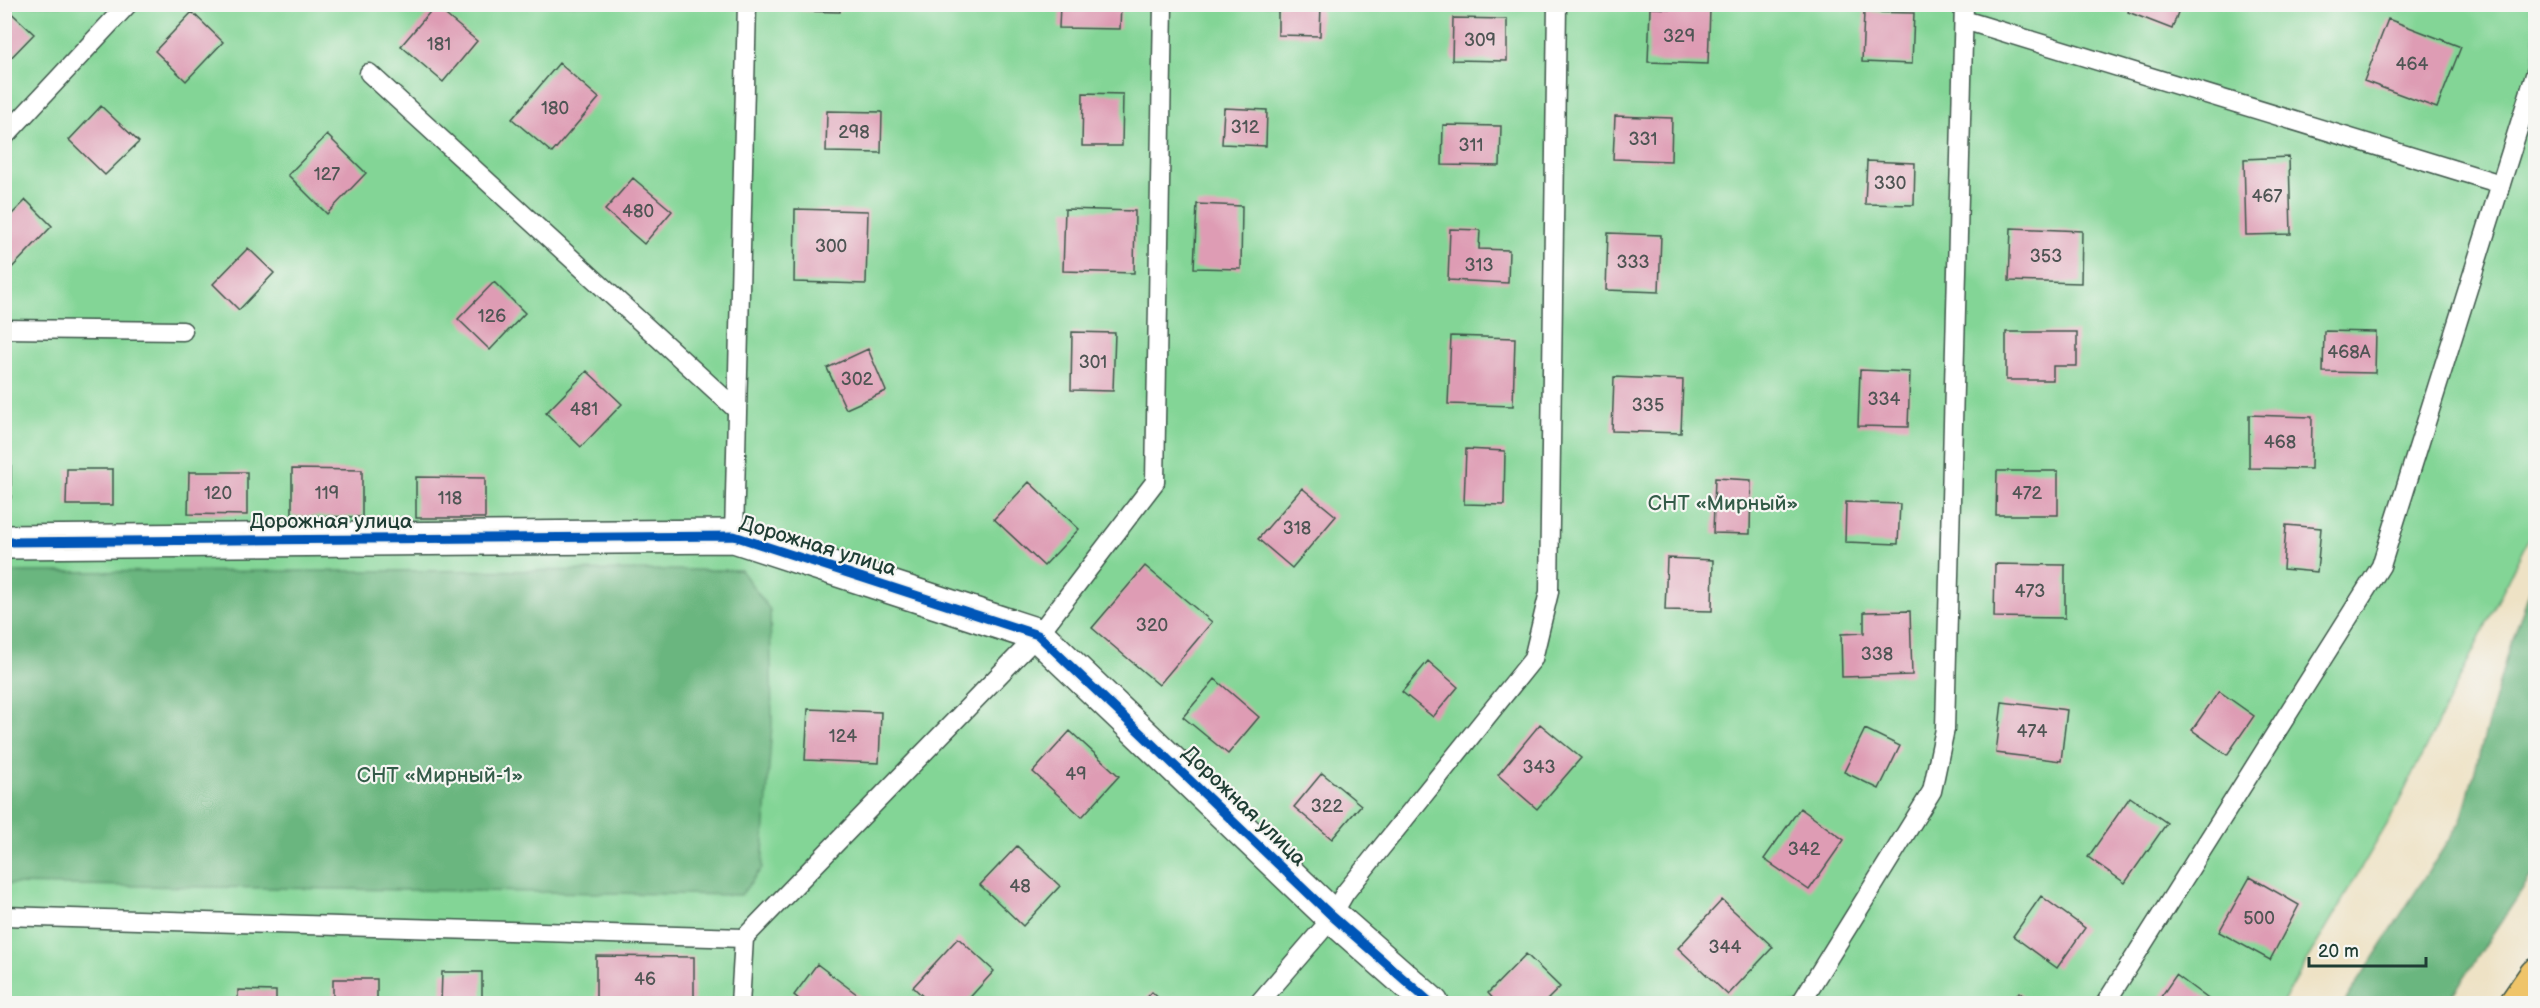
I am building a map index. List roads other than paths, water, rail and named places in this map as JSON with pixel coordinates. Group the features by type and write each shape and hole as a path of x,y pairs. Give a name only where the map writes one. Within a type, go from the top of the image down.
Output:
{"main road":[{"path":"2517,1004 2535,975"}],"street":[{"name":"Дорожная улица","path":"4,542 734,536 1038,635 1332,915 1432,1004"}],"lane":[{"path":"4,137 128,4"},
{"path":"734,536 747,4"},
{"path":"740,1004 744,938 1038,635 1155,482 1163,4"},
{"path":"1258,1004 1327,924 1345,893 1533,659 1550,580 1557,4"},
{"path":"1800,1004 1932,791 1945,729 1964,12 2501,184"},
{"path":"2105,1004 2381,566 2535,72"},
{"path":"369,73 737,410"},
{"path":"4,329 183,331"},
{"path":"4,916 744,938"}],"park label":[{"name":"СНТ «Мирный»","path":"1723,503"},
{"name":"СНТ «Мирный-1»","path":"440,775"}]}
